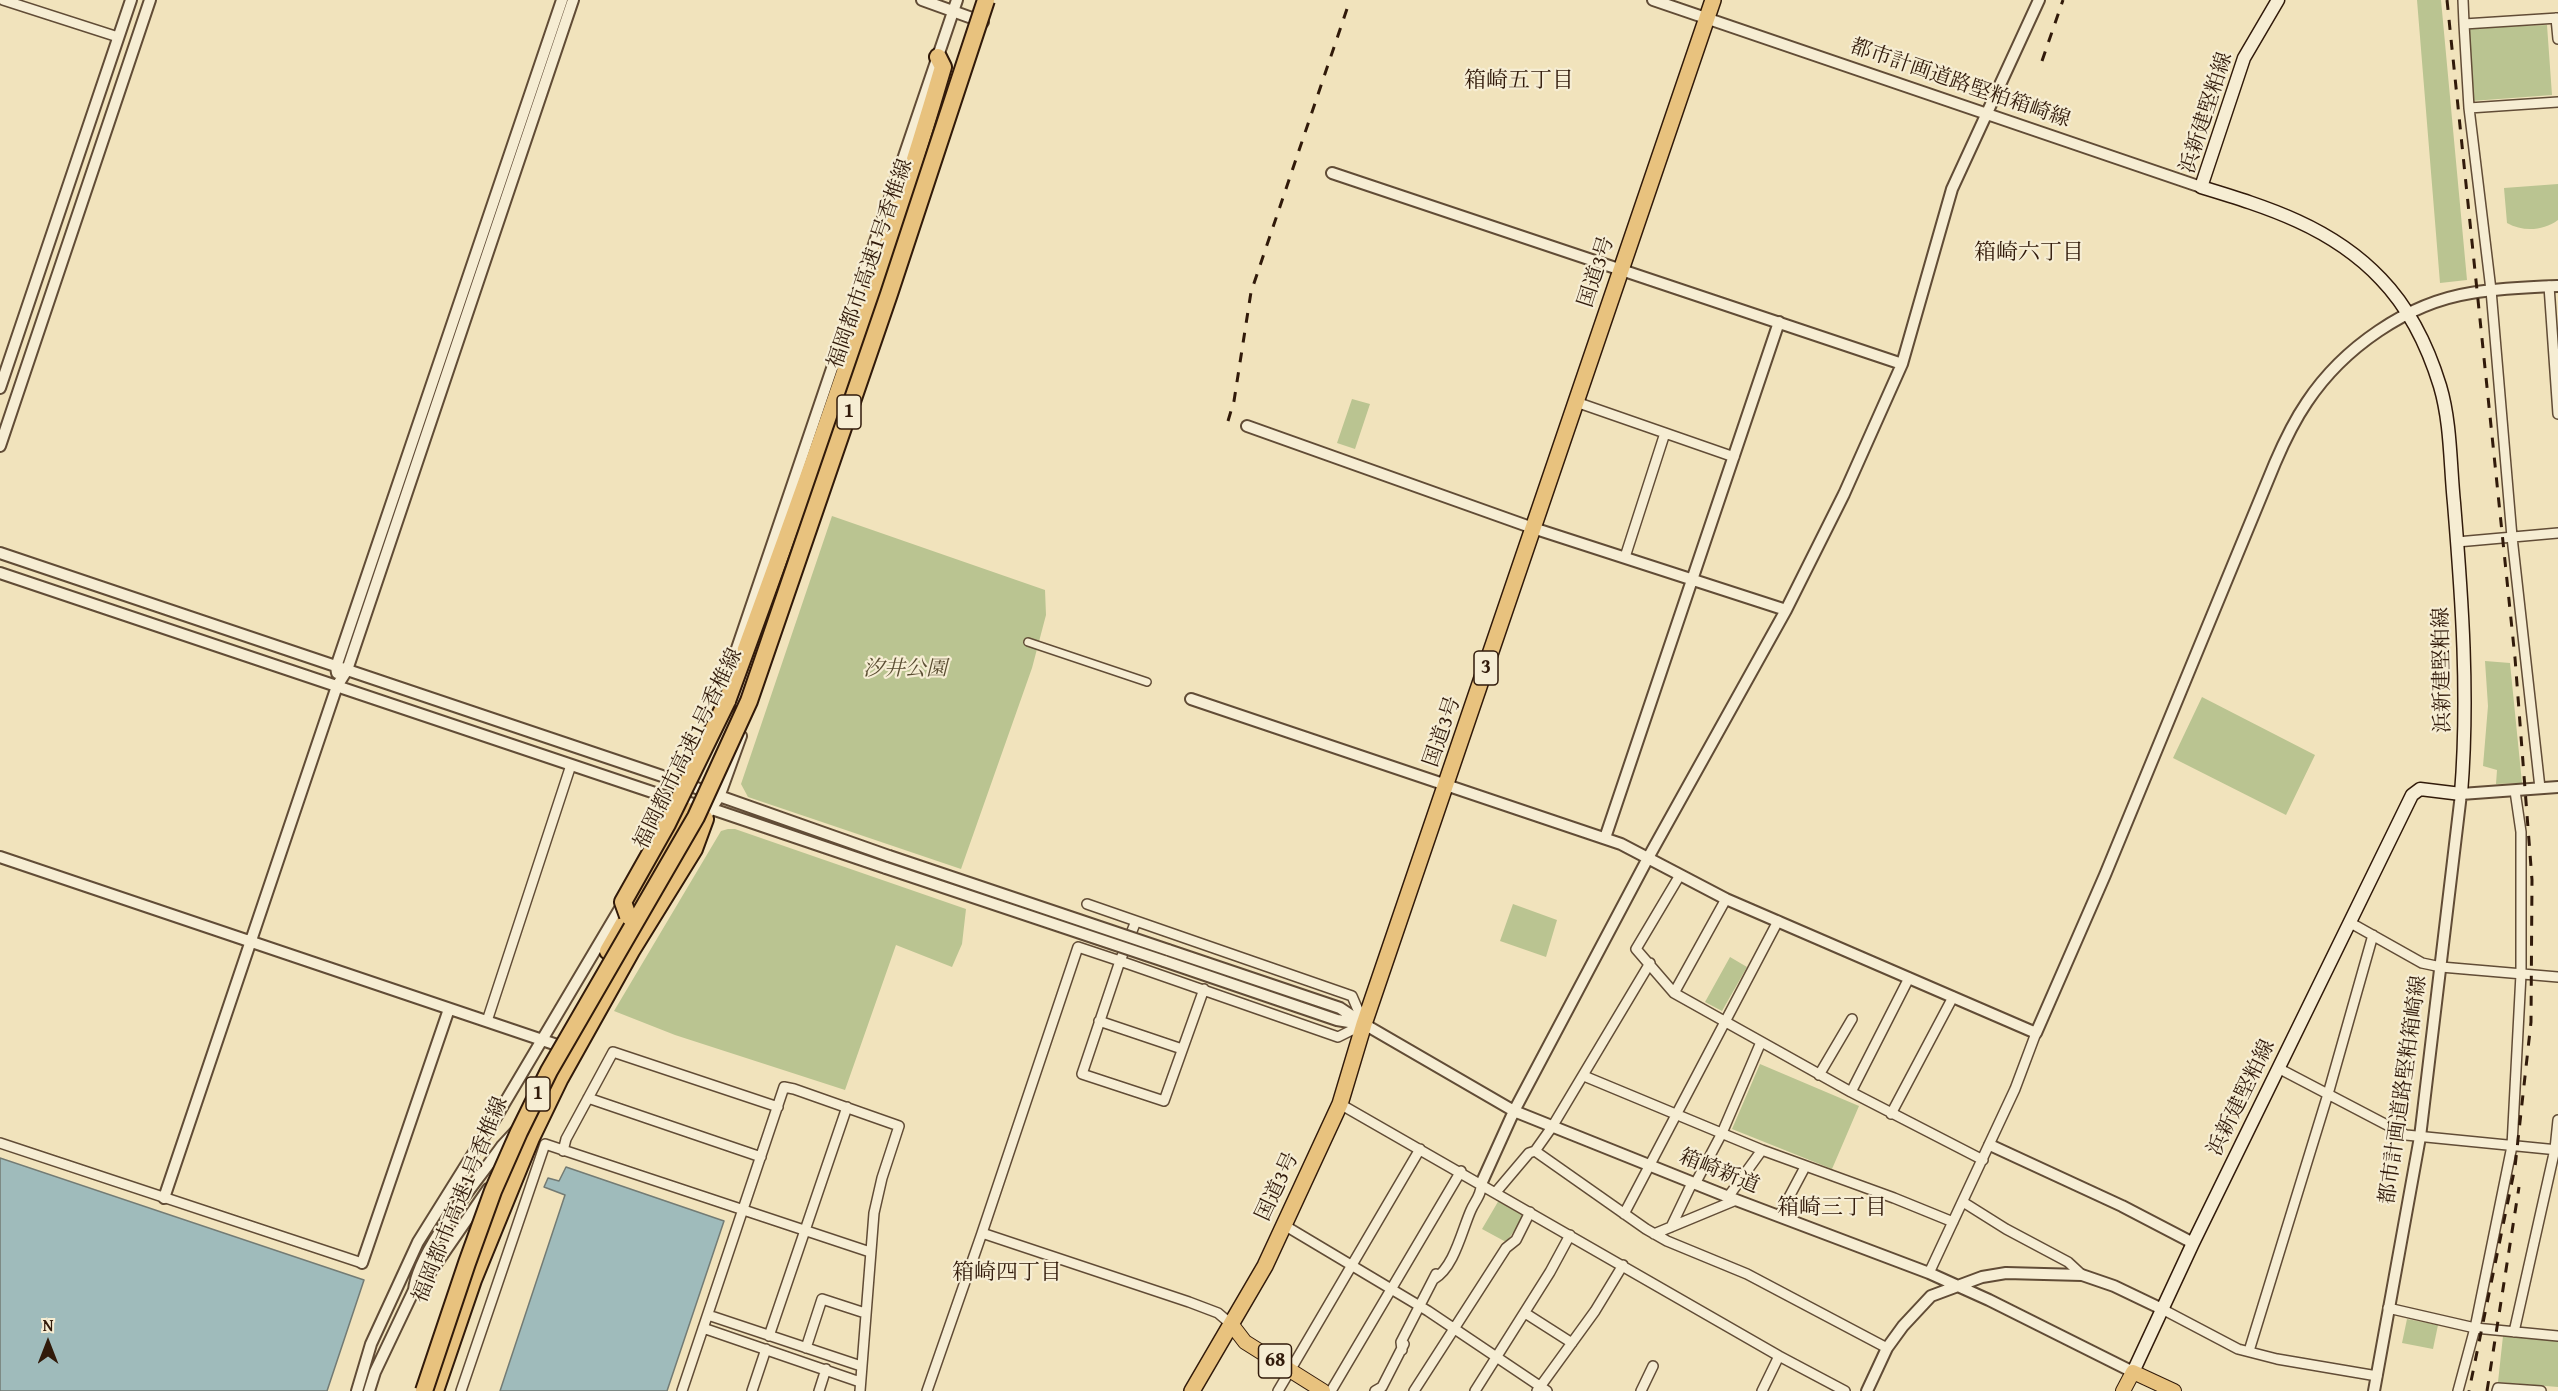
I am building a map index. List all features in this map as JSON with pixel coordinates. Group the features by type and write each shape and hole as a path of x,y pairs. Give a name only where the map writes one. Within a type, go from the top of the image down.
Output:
{"highway":[{"name":"福岡都市高速1号香椎線","path":"413,1391 447,1289 511,1128 553,1045 703,781 743,699 765,645 986,0"},
{"name":"福岡都市高速1号香椎線","path":"424,1391 493,1191 519,1132 549,1071 696,817 749,701 882,317 986,0"},
{"name":"国道3号","path":"1192,1391 1265,1266 1340,1104 1364,1024 1713,0"},
{"path":"628,916 623,902 667,824 728,701 893,232 942,67 938,57"},
{"path":"435,1391 473,1280 531,1138 560,1078 632,951 694,849 709,814"}],"main road":[{"name":"浜新建堅粕線","path":"2133,1372 2193,1243 2412,795 2420,789 2461,794 2466,678 2457,542 2446,418 2432,362 2407,314 2382,279 2330,237 2286,215 2201,187 2244,58 2278,0"},
{"name":"68","path":"1232,1325 1245,1342 1323,1391"},
{"path":"2123,1391 2133,1372 2174,1391"}],"street":[{"path":"3,0 118,38"},
{"path":"0,388 131,0"},
{"path":"0,446 150,0"},
{"path":"165,1198 337,686 562,0"},
{"path":"342,668 573,0"},
{"path":"922,0 955,5 983,22"},
{"path":"369,1391 375,1372 414,1290 416,1279 445,1227 502,1146 522,1125 560,1046 672,855 709,814 718,797 776,637 943,134 983,22 986,0"},
{"name":"都市計画道路堅粕箱崎線","path":"1653,0 2201,187"},
{"path":"1375,1391 1382,1386 1390,1373 1410,1332 1410,1326 1419,1306 1441,1266 1448,1262 1481,1191 1480,1184 1514,1112 1648,858 1786,610 1844,494 1902,364 1946,208 1986,114 2039,0"},
{"path":"2463,0 2469,108 2491,290 2512,537 2540,788"},
{"path":"357,1391 371,1344 418,1242 498,1114 610,924 662,843 689,788 955,5"},
{"path":"2464,24 2557,18 2558,39"},
{"path":"2469,108 2558,102"},
{"path":"1332,173 1902,364"},
{"path":"1929,1273 1990,1145 2290,429 2307,400 2328,375 2355,350 2407,314 2453,297 2491,290 2554,286 2558,414"},
{"path":"1605,838 1779,322"},
{"path":"1576,402 1734,457"},
{"path":"1247,426 1533,528 1786,610"},
{"path":"1625,557 1665,434"},
{"path":"2457,542 2558,534"},
{"path":"0,553 671,779 689,788 889,856 1166,956"},
{"path":"0,573 683,801 709,814 1166,956"},
{"path":"1028,642 1147,682"},
{"path":"1191,699 1605,838 1726,899 2036,1032"},
{"path":"487,1021 571,765"},
{"path":"2461,794 2558,787"},
{"path":"2457,1391 2475,1328 2512,1146 2521,974 2521,832 2515,790"},
{"name":"都市計画道路堅粕箱崎線","path":"2374,1391 2420,1137 2461,794"},
{"path":"0,857 560,1046"},
{"path":"1680,875 1636,949 1674,993 1724,1023 1891,1114 1983,1160"},
{"path":"1674,993 1726,899"},
{"path":"927,1391 1078,947 1338,1037 1364,1024 1352,996 1087,904"},
{"path":"1136,921 1082,1074 1164,1101 1203,989"},
{"path":"1624,1214 1778,921"},
{"path":"2349,922 2422,963 2441,968 2558,977"},
{"path":"2249,1351 2328,1094 2373,935"},
{"name":"箱崎新道","path":"1166,956 1340,1008 1514,1112 1732,1199 1960,1286 2133,1372"},
{"path":"1496,1192 1529,1153 1535,1151 1552,1127 1650,963"},
{"path":"1851,1092 1909,978"},
{"path":"1891,1114 1953,997"},
{"path":"0,1143 362,1263 449,1009"},
{"path":"1819,1075 1852,1019"},
{"path":"1099,1021 1182,1049"},
{"path":"1671,1227 1722,1133 1761,1042"},
{"path":"563,1151 613,1052 778,1107"},
{"path":"2278,1068 2406,1134 2557,1149"},
{"path":"1584,1076 1761,1150 1953,1222"},
{"path":"682,1391 784,1087 899,1126 882,1178 874,1213 860,1386 826,1369 704,1328"},
{"path":"588,1098 761,1157"},
{"path":"1340,1104 1779,1356 1845,1391"},
{"path":"769,1335 847,1107"},
{"path":"2514,1332 2557,1149 2558,1120"},
{"path":"461,1391 545,1144 870,1252"},
{"path":"1990,1145 2122,1206 2193,1243"},
{"path":"1278,1391 1420,1149"},
{"path":"1654,1234 1732,1199 1761,1150"},
{"path":"1535,1151 1654,1234 1748,1275 1887,1348"},
{"path":"1779,1216 1805,1167"},
{"path":"1331,1391 1461,1172"},
{"path":"1963,1202 2006,1229 2068,1262 2082,1275"},
{"path":"1414,1391 1506,1248 1516,1240 1530,1212"},
{"path":"1284,1224 1392,1288 1498,1358 1541,1390 1595,1311 1623,1265"},
{"path":"982,1233 1189,1302 1218,1313 1232,1325"},
{"path":"1475,1391 1498,1358 1570,1235"},
{"path":"1868,1391 1887,1348 1903,1326 1931,1296 1982,1277 2006,1273 2082,1275 2114,1286 2238,1348 2277,1359 2377,1376"},
{"path":"806,1348 822,1299 865,1313"},
{"path":"2388,1308 2475,1328 2558,1336"},
{"path":"1525,1313 1572,1343"},
{"path":"708,1315 861,1366"},
{"path":"752,1391 766,1349"},
{"path":"1761,1391 1779,1356"},
{"path":"1641,1391 1653,1366"},
{"path":"819,1391 826,1369"},
{"path":"2497,1391 2498,1388 2541,1391"}],"green space":[{"path":"2417,0 2441,0 2467,280 2440,283"},
{"path":"2547,25 2552,95 2472,101 2468,28"},
{"path":"2558,184 2558,220 2533,229 2520,228 2507,223 2504,188"},
{"path":"1352,399 1370,404 1355,449 1337,443"},
{"name":"汐井公園","path":"832,516 1045,590 1046,615 1032,668 961,869 748,797 741,784"},
{"path":"2485,661 2510,663 2522,783 2496,784 2497,770 2483,766 2488,706"},
{"path":"2202,697 2315,755 2286,815 2173,758"},
{"path":"735,829 966,909 962,944 952,967 896,945 845,1090 675,1035 614,1011 721,831"},
{"path":"1513,904 1557,920 1546,957 1500,941"},
{"path":"1730,957 1747,967 1722,1011 1705,1002"},
{"path":"1760,1064 1859,1106 1832,1169 1732,1129"},
{"path":"1499,1200 1526,1215 1506,1242 1482,1229"},
{"path":"2407,1319 2438,1325 2433,1349 2402,1343"},
{"path":"2503,1336 2558,1340 2558,1387 2498,1382"}],"water":[{"path":"0,1158 364,1280 327,1391 0,1391"},
{"path":"566,1167 724,1221 667,1391 500,1391 565,1195 544,1187 548,1178 559,1181"}],"railway":[{"path":"1228,421 1234,401 1251,292 1350,0"},
{"path":"2042,61 2063,0"},
{"path":"2447,0 2515,658 2532,880 2531,1022 2515,1167 2469,1391"},
{"path":"2487,1391 2519,1187"}],"district":[{"name":"箱崎五丁目","path":"1519,81"},
{"name":"箱崎六丁目","path":"2029,253"},
{"name":"箱崎三丁目","path":"1832,1208"},
{"name":"箱崎四丁目","path":"1007,1273"}]}
